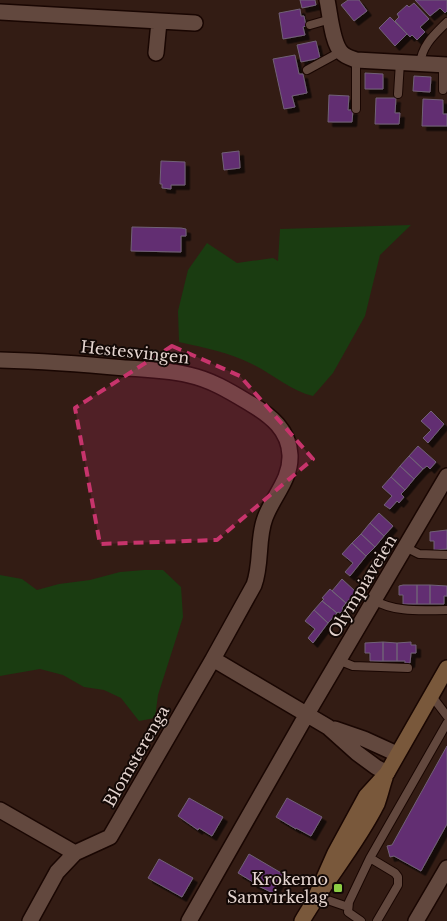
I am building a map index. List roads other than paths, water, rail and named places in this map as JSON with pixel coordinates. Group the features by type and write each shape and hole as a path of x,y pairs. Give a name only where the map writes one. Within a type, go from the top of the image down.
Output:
{"main road":[{"path":"302,921 316,896 345,857 377,803 386,773 447,668"}],"street":[{"path":"327,0 336,43 340,52 347,57 356,60 445,65"},
{"path":"0,12 195,24"},
{"path":"156,53 158,22"},
{"name":"Hestesvingen","path":"0,360 63,362 188,374 228,390 262,410 274,419 282,430 288,441 289,469 285,482 265,518 260,535 258,574 213,660"},
{"name":"Olympiaveien","path":"189,921 306,714 405,547 442,495 447,476"},
{"path":"213,660 328,728 357,753 386,773"},
{"name":"Blomsterenga","path":"30,921 57,872 75,853 110,837 213,660"},
{"path":"328,728 364,739 397,754"},
{"path":"0,810 75,853"},
{"path":"416,921 447,868"}],"lane":[{"path":"310,24 331,18"},
{"path":"420,64 423,49 427,42 447,22"},
{"path":"307,70 340,52"},
{"path":"356,60 356,109"},
{"path":"398,94 400,62"},
{"path":"443,90 445,65"},
{"path":"405,547 420,554 447,555"},
{"path":"374,600 389,606 405,609 447,610"},
{"path":"338,660 353,666 408,668"},
{"path":"432,695 447,716"},
{"path":"361,921 348,912 348,907 370,858 447,723"},
{"path":"370,858 395,874 399,880 378,921"},
{"path":"316,896 348,907"}],"place":[{"name":"Krokemo Samvirkelag","path":"338,888"}]}
